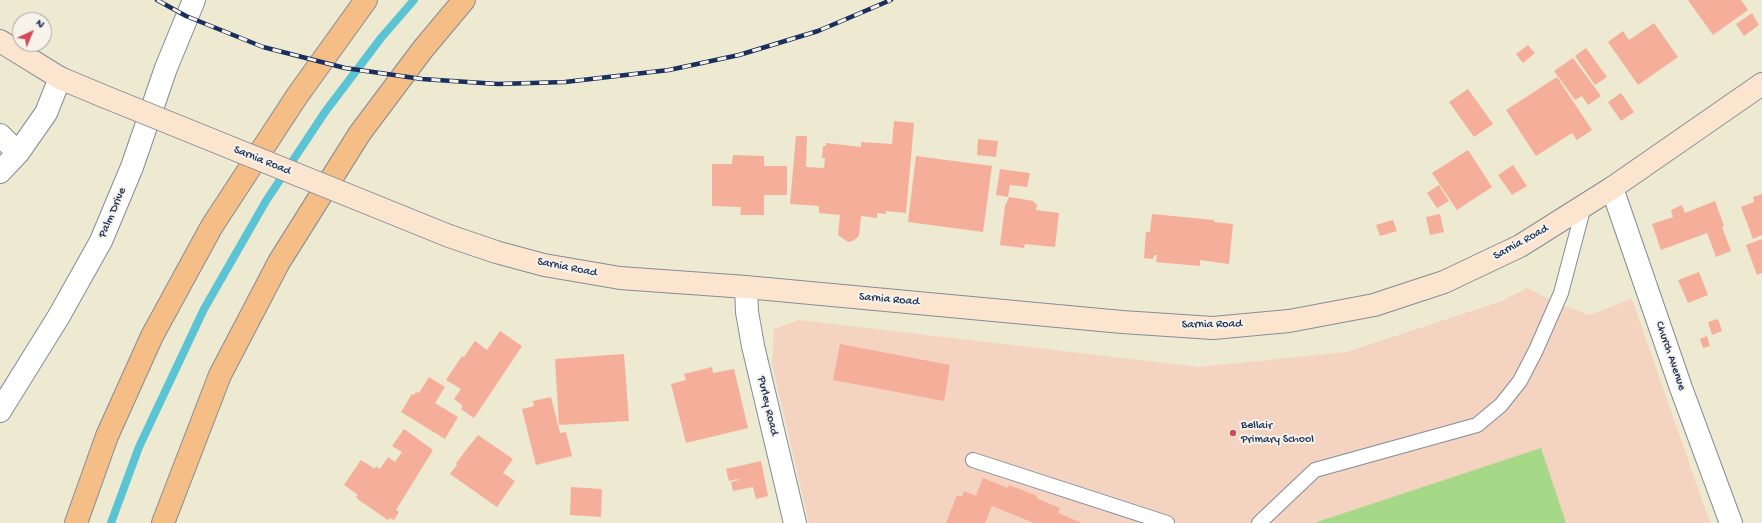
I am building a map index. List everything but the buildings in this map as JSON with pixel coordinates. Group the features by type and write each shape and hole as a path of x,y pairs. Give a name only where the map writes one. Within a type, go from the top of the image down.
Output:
{"highway":[{"path":"76,523 107,436 152,336 212,226 297,96 366,0"},
{"path":"164,523 220,375 278,262 360,133 423,49 464,0"}],"main road":[{"name":"Sarnia Road","path":"0,41 60,78 103,96 449,236 496,252 544,265 620,278 746,287 1137,323 1212,328 1289,321 1374,305 1444,282 1520,246 1612,188 1762,84"}],"street":[{"name":"Palm Drive","path":"0,411 59,316 101,241 132,167 166,68 194,0"},
{"path":"0,172 18,153 46,113 60,78"},
{"path":"0,135 18,153"},
{"name":"Church Avenue","path":"1612,188 1731,523"},
{"name":"Purley Road","path":"746,287 747,312 753,346 795,523"}],"lane":[{"path":"1259,523 1315,470 1477,425 1491,415 1520,381 1536,350 1561,293 1584,206"},
{"path":"973,460 1167,523"}],"shaded area":[{"name":"Bellair Primary School","path":"1527,288 1557,303 1589,315 1632,299 1710,523 809,523 772,364 774,329 799,320 1199,367 1347,352 1502,301"}],"green space":[{"path":"1541,448 1566,523 1316,523 1317,522"}],"waterway":[{"path":"111,523 139,447 204,309 266,201 325,112 381,38 414,0"}],"railway":[{"path":"157,0 186,16 263,47 345,68 422,79 498,84 565,82 669,70 739,55 818,31 891,0"}],"place":[{"name":"Bellair Primary School","path":"1233,433"}]}
